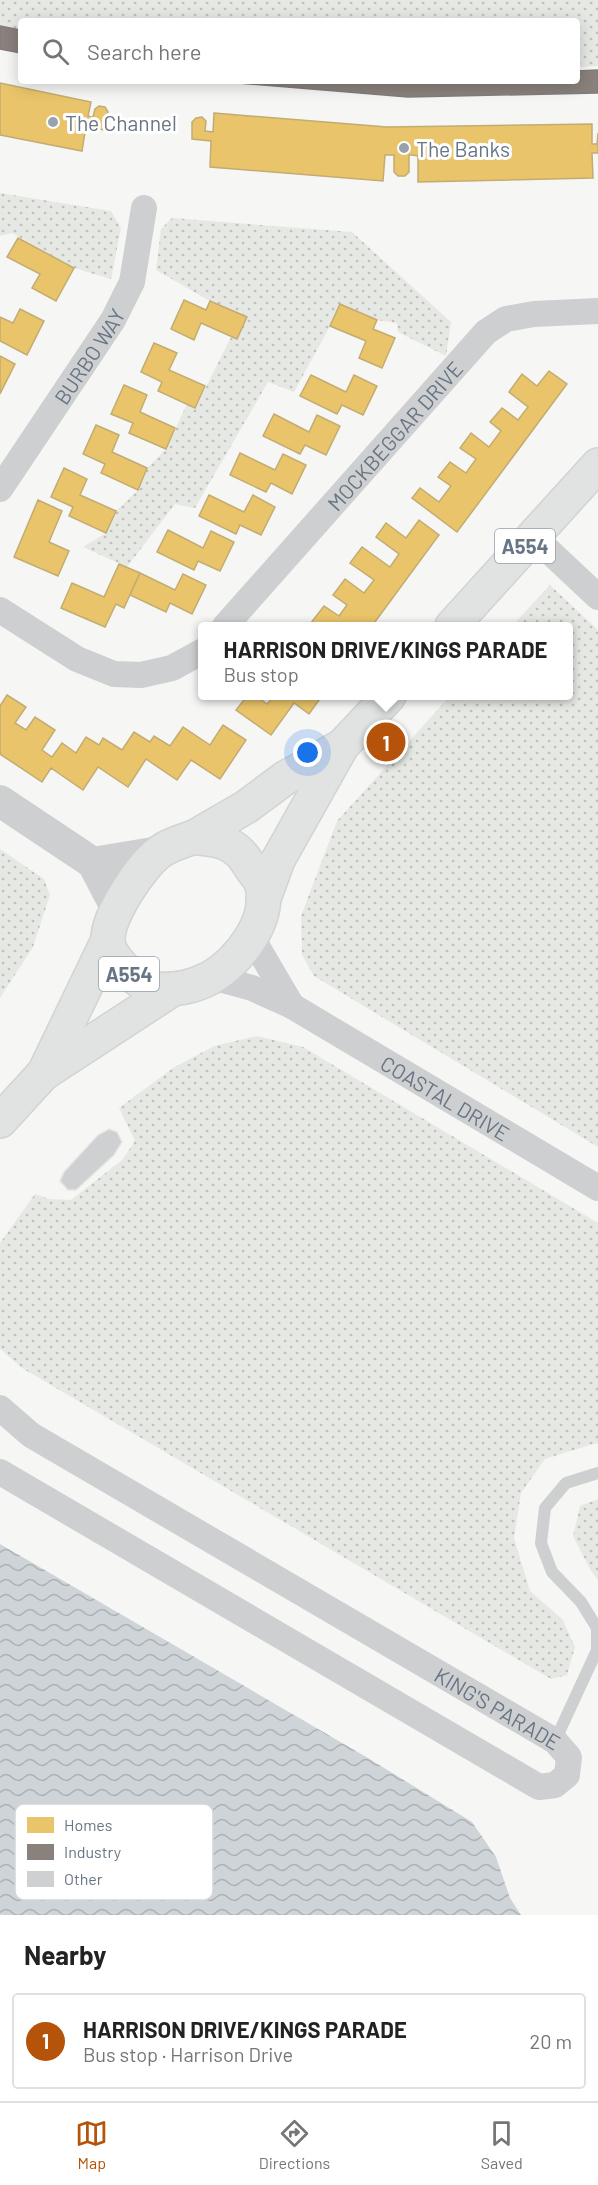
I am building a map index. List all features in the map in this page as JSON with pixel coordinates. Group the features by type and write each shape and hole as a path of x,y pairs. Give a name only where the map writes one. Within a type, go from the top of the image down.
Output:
{"main road":[{"name":"A554","path":"457,622 598,465"},
{"name":"A554","path":"108,940 112,951 127,972 155,989 173,989 196,984 228,965 251,936 261,915 263,901 278,860 342,746 385,700"},
{"name":"A554","path":"43,1074 108,940 117,909 132,883 159,852 173,844 194,837 246,807 285,778 342,746"},
{"path":"194,837 224,842 241,852 261,883 263,901"},
{"name":"A554","path":"0,1121 43,1074 173,989"}],"street":[{"name":"BURBO WAY","path":"0,489 113,320 132,282 144,208"},
{"name":"MOCKBEGGAR DRIVE","path":"229,622 486,332 506,319 534,314 598,311"},
{"path":"534,537 598,597"},
{"path":"0,610 77,659 114,674 141,675 172,668 198,654"},
{"path":"0,801 93,862 117,909"},
{"path":"93,862 159,852"},
{"path":"251,936 292,1006"},
{"name":"COASTAL DRIVE","path":"212,976 252,988 292,1006 598,1188"},
{"name":"KING'S PARADE","path":"0,1408 31,1435 555,1741 569,1757 567,1775 555,1785 539,1787 0,1472"}],"lane":[{"path":"555,1741 597,1648 597,1628 581,1602 552,1572 541,1543 545,1508 566,1483 598,1473"}],"shaded area":[{"path":"0,0 598,0 598,66 580,67 580,18 18,18 18,29 0,26"},
{"path":"0,193 111,211 121,228 111,279 74,268 12,233 0,236"},
{"path":"172,218 352,232 451,322 446,356 398,332 397,323 377,320 340,304 294,392 268,382 195,508 175,504 127,567 83,547 106,533 116,511 138,490 147,468 166,449 187,404 196,407 231,337 237,339 247,318 210,301 156,270 161,229"},
{"path":"550,585 598,630 598,1147 314,976 302,955 301,916 337,821 446,700 573,700 573,622 516,622"},
{"path":"0,849 44,879 50,895 33,947 0,998"},
{"path":"257,1036 303,1047 598,1223 598,1444 545,1459 521,1493 514,1538 530,1591 563,1620 575,1647 567,1675 551,1679 22,1368 0,1349 0,1243 35,1194 49,1199 71,1200 122,1160 135,1141 119,1108 173,1068 214,1046"},
{"path":"598,1499 598,1580 573,1536 580,1506"}],"water":[{"path":"0,1544 368,1758 472,1822 496,1857 510,1898 521,1915 0,1915"}],"building: Homes":[{"name":"The Channel","path":"0,83 91,102 88,116 91,117 99,106 105,107 108,112 104,130 86,126 82,151 0,135"},
{"name":"The Banks","path":"214,113 387,127 592,124 592,144 597,144 598,133 598,153 592,153 593,178 418,182 418,156 413,155 409,155 409,172 405,176 398,176 394,172 394,155 385,155 383,181 210,167 211,141 192,139 192,122 202,117 206,121 205,131 213,132"},
{"path":"18,238 74,268 56,301 32,288 40,274 7,257"},
{"path":"184,300 206,310 210,301 247,317 237,339 201,323 194,340 171,329"},
{"path":"340,304 377,320 373,329 395,338 382,368 359,358 366,341 330,326"},
{"path":"20,309 44,321 27,355 0,341 0,317 13,323"},
{"path":"154,343 177,353 169,370 205,386 195,408 158,391 162,382 141,372"},
{"path":"0,356 15,364 0,394"},
{"path":"549,371 567,384 457,532 412,498 420,488 439,502 451,486 438,477 450,462 466,473 476,459 460,448 471,433 489,447 501,431 490,422 502,408 518,420 528,407 509,392 522,374 537,386"},
{"path":"311,375 346,392 354,375 377,386 363,415 342,405 337,414 300,396"},
{"path":"124,385 147,395 140,412 175,428 166,449 129,433 133,423 111,414"},
{"path":"274,414 309,432 317,415 340,426 326,455 305,445 300,454 263,436"},
{"path":"96,425 119,435 112,452 147,468 138,490 101,473 105,464 83,454"},
{"path":"240,453 275,470 283,454 306,465 292,494 271,483 266,492 230,475"},
{"path":"64,468 87,479 80,495 116,511 106,533 69,516 73,507 51,497"},
{"path":"209,495 244,512 253,495 275,507 261,535 240,525 236,534 199,516"},
{"path":"38,500 62,511 49,542 69,551 58,576 14,557"},
{"path":"419,520 439,535 375,622 312,622 324,606 339,616 347,605 333,595 345,579 364,593 374,580 350,563 362,547 390,567 399,554 376,537 386,523 406,538"},
{"path":"168,530 203,548 211,531 234,542 220,571 198,561 194,570 157,552"},
{"path":"119,564 140,573 124,608 116,604 105,627 61,608 72,583 104,597"},
{"path":"140,573 175,590 183,574 206,585 192,614 170,603 166,612 130,595"},
{"path":"7,695 26,707 15,723 26,730 35,717 55,730 42,750 52,757 62,743 76,753 86,737 99,745 103,738 122,750 134,732 150,742 154,736 170,746 183,727 210,745 223,725 246,740 220,779 191,760 177,780 146,759 128,787 98,767 83,790 51,768 42,782 0,754 0,706"},
{"path":"244,700 262,700 267,704 270,700 319,700 309,714 294,703 271,735 236,710"}],"building: Industry":[{"path":"0,26 18,29 18,52 0,49"},
{"path":"598,70 598,93 408,97 250,84 580,84 580,71"}],"building: Other":[{"path":"109,1129 117,1132 122,1142 114,1155 76,1190 68,1190 60,1181 64,1172 98,1135"}],"place":[{"name":"The Channel","path":"53,122"},
{"name":"The Banks","path":"404,148"},
{"name":"HARRISON DRIVE/KINGS PARADE","path":"386,742"}]}
